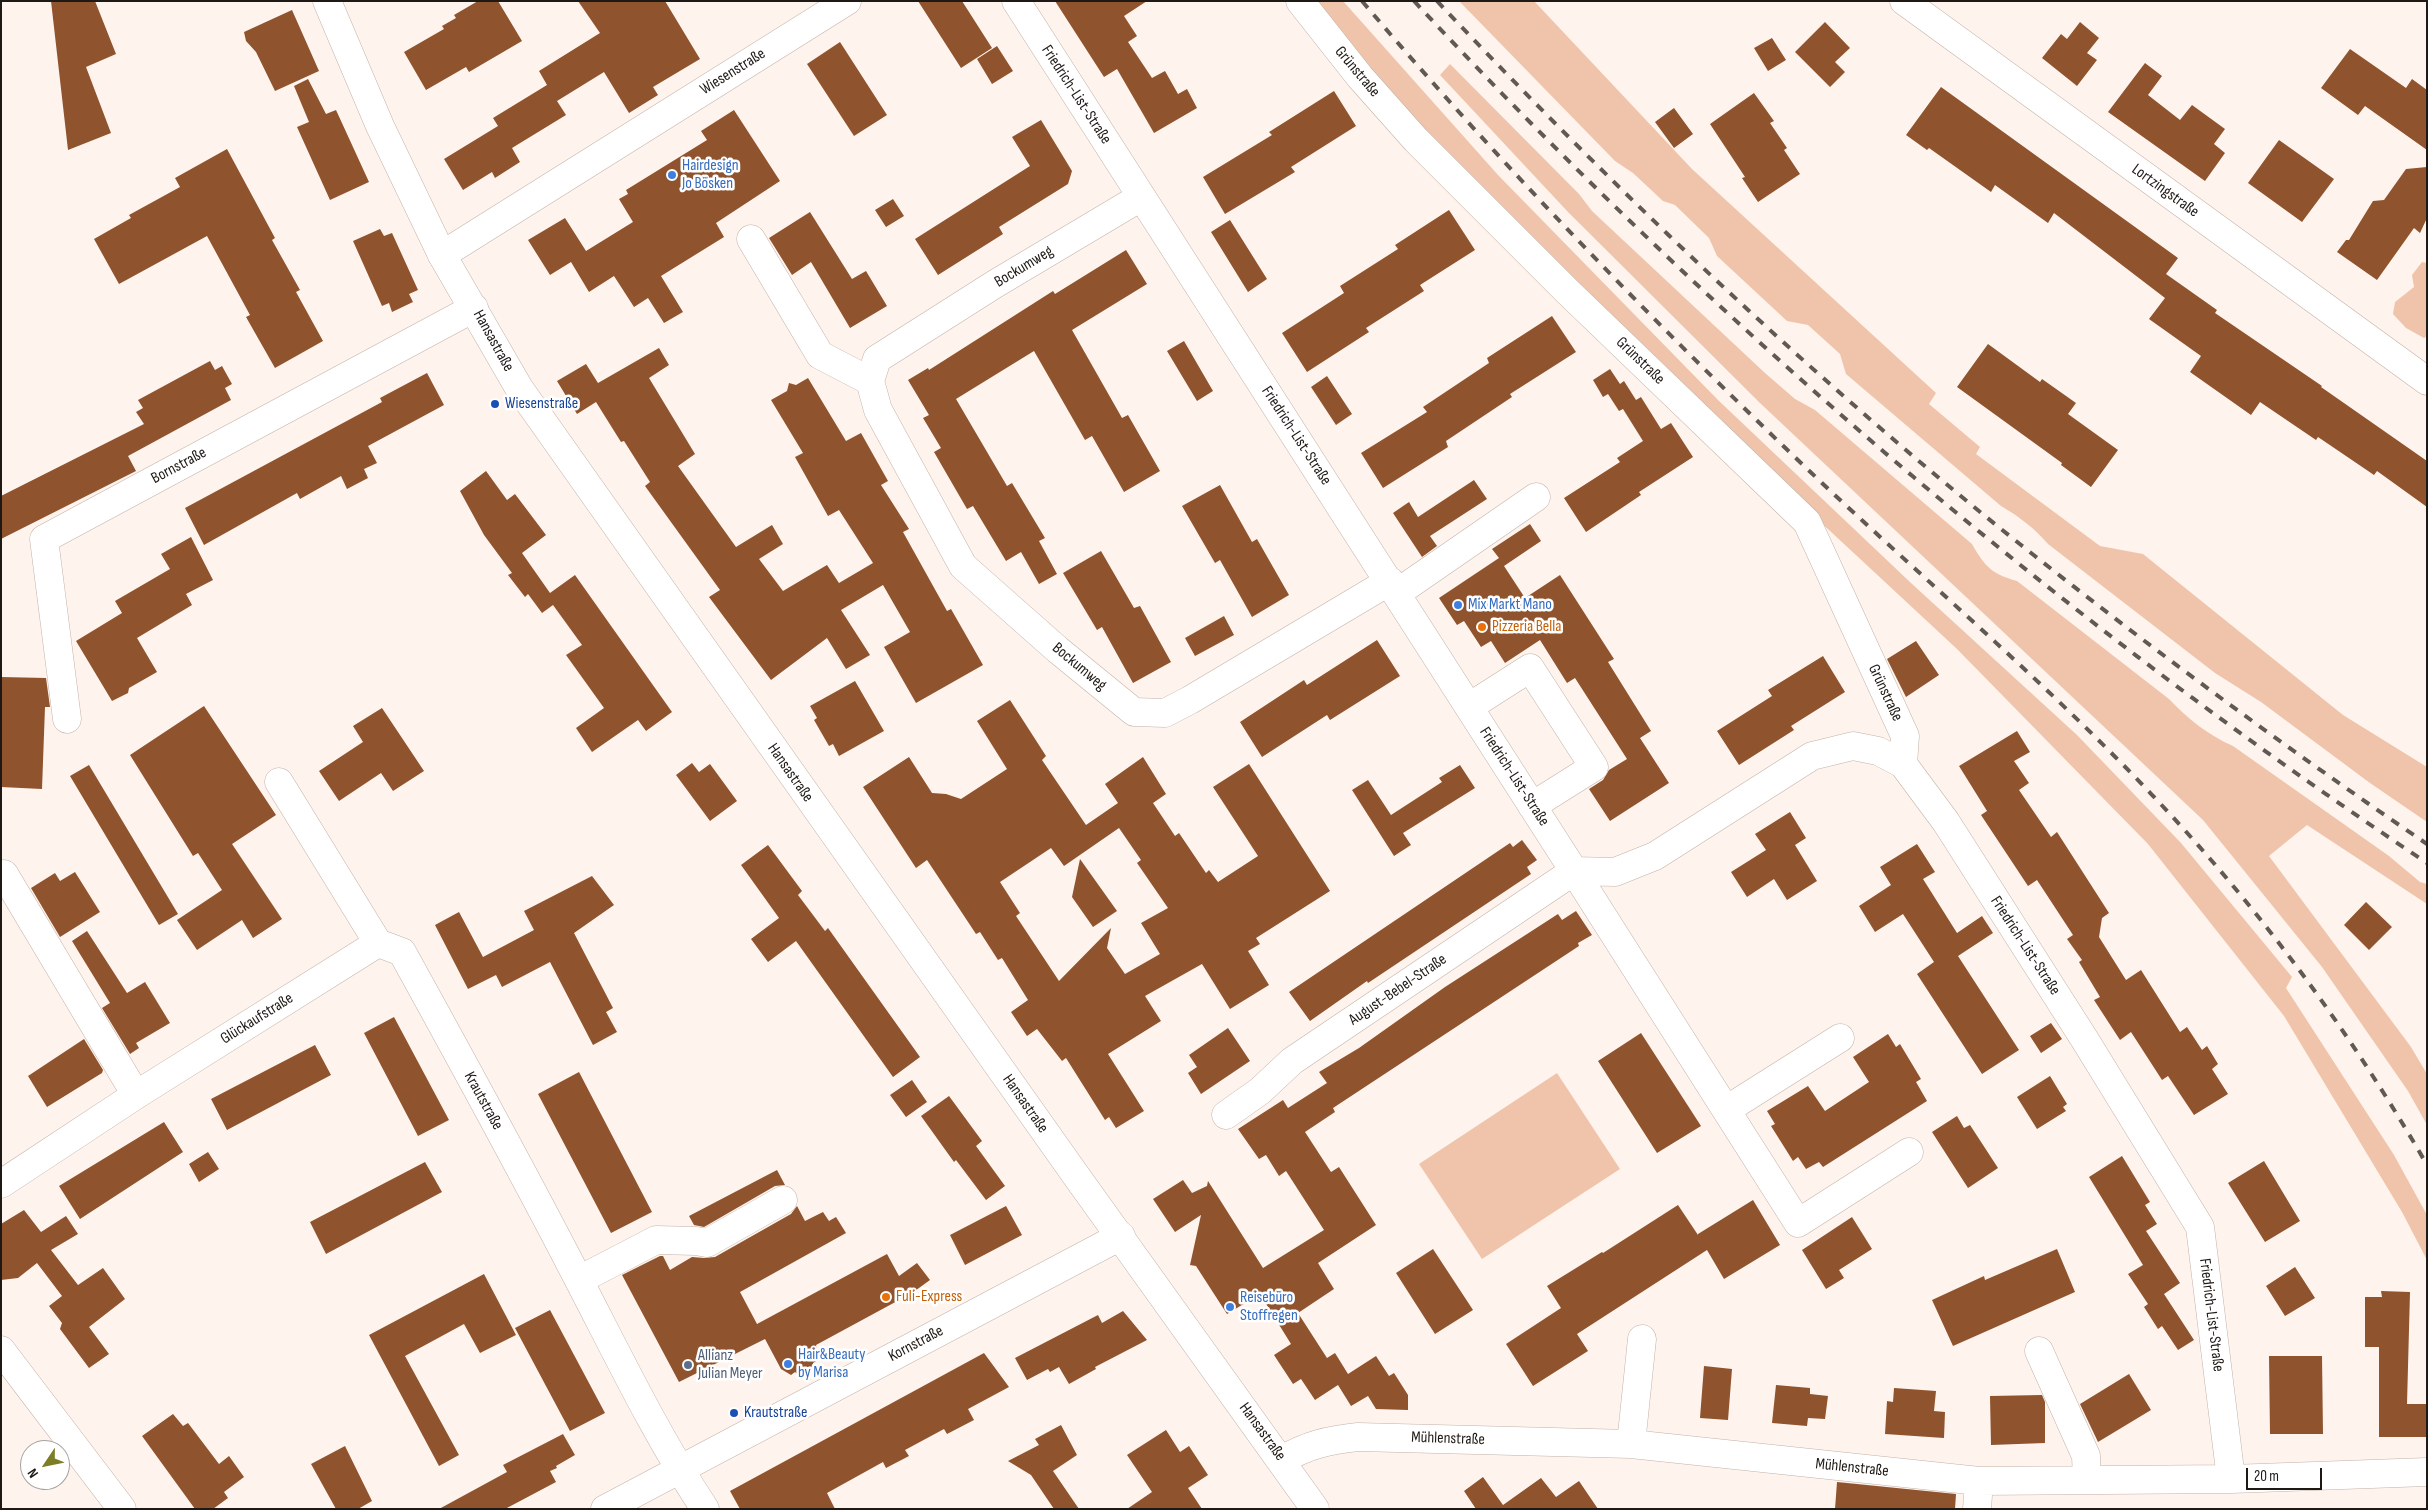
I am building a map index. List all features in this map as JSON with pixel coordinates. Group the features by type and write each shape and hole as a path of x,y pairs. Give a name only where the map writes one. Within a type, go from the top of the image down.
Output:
{"street":[{"name":"Hansastraße","path":"327,1 380,126 442,255 519,388 750,718 1316,1509"},
{"name":"Wiesenstraße","path":"442,255 847,1"},
{"name":"Friedrich-List-Straße","path":"1016,1 1393,587 1798,1223 1910,1152"},
{"name":"Grünstraße","path":"1300,1 1360,77 1416,140 1522,248 1807,522 1905,736 1903,764"},
{"name":"Lortzingstraße","path":"1904,1 2427,381"},
{"name":"Bockumweg","path":"1141,197 995,284 877,359 870,381 878,410 963,566 1058,650 1134,712 1165,713 1190,700 1393,587 1536,496"},
{"path":"751,239 820,355 870,381"},
{"name":"Bornstraße","path":"67,719 44,539 474,308"},
{"path":"1469,707 1530,668 1594,767 1532,806"},
{"name":"Friedrich-List-Straße","path":"1574,871 1615,872 1655,856 1812,756 1853,746 1878,751 1903,764 1946,822 2085,1040 2200,1227 2231,1479"},
{"path":"279,782 378,943"},
{"name":"August-Bebel-Straße","path":"1226,1115 1260,1091 1292,1061 1574,871"},
{"path":"4,874 136,1095"},
{"name":"Glückaufstraße","path":"1,1184 136,1095 378,943"},
{"name":"Krautstraße","path":"378,943 402,952 679,1469 705,1509"},
{"path":"1726,1110 1840,1038"},
{"path":"579,1280 656,1240 696,1240 707,1243 783,1200"},
{"name":"Kornstraße","path":"605,1509 1121,1236"},
{"path":"1631,1444 1642,1339"},
{"path":"1,1350 122,1509"},
{"path":"2039,1351 2086,1456 2087,1479"},
{"name":"Mühlenstraße","path":"1282,1460 1298,1451 1327,1440 1358,1437 1631,1444 1979,1481 2231,1479 2427,1472"},
{"path":"1977,1509 1979,1481"}],"shaded area":[{"path":"1308,1 1343,1 1498,175 1718,400 1911,583 2077,735 2181,843 2292,977 2286,988 2394,1155 2427,1215 2427,1260 2402,1212 2284,1016 2148,844 1957,649 1701,411 1446,162"},
{"path":"1459,1 1534,1 1692,169 1936,393 1929,404 1980,447 1976,454 2100,546 2143,554 2343,715 2427,767 2427,822 2370,783 2261,702 2215,673 2048,544 2026,523 2001,506 1846,374 1840,354 1808,325 1787,321 1717,256 1709,238 1675,205 1663,201 1633,173 1615,161"},
{"path":"1450,64 1579,194 1592,211 1765,373 1795,399 1815,410 1972,544 1990,569 2001,576 2017,581 2169,699 2199,726 2233,746 2389,856 2420,882 2427,884 2427,904 2307,825 2269,856 2411,1047 2427,1074 2427,1125 2408,1091 2322,967 2203,820 1760,403 1568,212 1440,75"},
{"path":"2422,262 2427,263 2427,336 2424,338 2406,328 2393,314 2395,302 2414,287 2412,275"},
{"path":"1557,1073 1620,1169 1482,1259 1419,1164"}],"building":[{"path":"51,1 95,1 116,54 86,67 111,133 68,150"},
{"path":"478,1 498,1 522,41 469,72 466,67 426,90 404,52 444,29 442,26 456,18 454,15"},
{"path":"578,1 665,1 700,59 653,87 658,95 629,113 604,72 557,101 566,115 512,148 520,162 495,178 492,172 463,190 444,159 498,126 493,118 547,85 539,71 600,33"},
{"path":"918,1 962,1 992,48 961,68"},
{"path":"1055,1 1147,1 1124,16 1137,36 1128,42 1152,78 1165,71 1178,94 1187,89 1197,108 1154,133 1117,69 1104,77"},
{"path":"292,10 319,71 275,91 256,52 246,41 244,32"},
{"path":"1825,22 1850,48 1835,62 1845,72 1830,87 1795,52"},
{"path":"2080,22 2099,38 2087,53 2097,60 2077,86 2042,58 2061,34 2067,39"},
{"path":"1772,38 1786,60 1768,71 1754,48"},
{"path":"840,42 887,115 854,136 807,64"},
{"path":"997,46 1013,71 992,84 977,59"},
{"path":"2350,49 2406,88 2412,79 2427,90 2427,150 2365,106 2358,115 2321,88"},
{"path":"2145,63 2162,76 2148,95 2180,120 2192,105 2225,129 2214,144 2225,153 2205,181 2108,112"},
{"path":"308,79 326,114 336,110 369,182 330,200 297,127 309,122 294,86"},
{"path":"1941,87 2178,258 2166,274 2217,310 2215,313 2427,461 2427,507 2377,471 2374,475 2318,437 2316,440 2260,402 2251,415 2190,372 2201,356 2149,319 2165,298 2054,213 2048,223 1995,185 1991,192 1929,148 1927,150 1906,135"},
{"path":"1334,91 1356,126 1291,167 1295,172 1225,214 1203,177 1272,135 1269,132"},
{"path":"1754,93 1774,121 1770,123 1787,148 1784,150 1800,174 1758,202 1742,178 1745,177 1710,124"},
{"path":"1674,108 1693,134 1674,148 1655,122"},
{"path":"734,110 780,181 716,223 724,237 661,276 683,312 664,323 648,298 634,307 614,276 589,292 571,262 550,275 528,240 565,218 586,251 633,222 619,199 628,194 626,190 707,140 701,131"},
{"path":"1041,120 1072,171 1068,184 999,227 1003,234 938,275 915,239 1030,166 1012,137"},
{"path":"2279,140 2334,179 2302,222 2248,183"},
{"path":"227,149 275,238 272,240 300,290 296,292 323,341 275,368 246,317 250,315 207,236 119,284 94,239 131,218 129,215 180,187 175,178"},
{"path":"2427,167 2427,218 2420,233 2414,228 2377,280 2337,252 2346,240 2349,240 2373,201 2384,200 2406,169"},
{"path":"893,199 904,216 886,227 875,210"},
{"path":"1449,210 1475,250 1420,285 1424,291 1366,328 1369,332 1307,372 1282,333 1344,293 1340,286 1398,249 1395,245"},
{"path":"810,212 852,279 866,271 887,306 850,328 811,262 792,275 769,238"},
{"path":"1230,220 1267,279 1248,292 1211,232"},
{"path":"380,229 384,236 392,233 418,290 409,294 413,302 392,312 389,303 382,306 353,241"},
{"path":"1126,250 1147,284 1072,330 1122,418 1128,415 1160,471 1124,492 1092,436 1085,440 1034,351 956,399 1007,486 1012,483 1045,538 1039,541 1057,574 1039,584 1021,552 1006,561 973,506 967,509 934,452 941,448 923,418 929,415 908,380 928,368 929,370 1053,291 1055,294"},
{"path":"1552,316 1576,352 1510,394 1512,397 1446,441 1448,447 1383,488 1361,453 1427,412 1423,407 1489,363 1487,358"},
{"path":"1184,341 1213,391 1197,401 1167,351"},
{"path":"1988,344 2040,382 2042,379 2076,403 2068,414 2118,450 2091,487 2061,465 2062,463 1957,387"},
{"path":"659,348 669,365 649,378 695,454 678,466 736,547 772,525 783,544 759,559 783,591 827,565 839,583 873,563 839,510 828,516 795,457 803,453 771,400 787,391 789,383 796,385 808,378 846,441 861,433 888,481 881,485 909,529 903,532 947,611 951,609 983,665 916,703 884,647 910,632 883,585 841,610 870,655 846,669 827,638 771,680 709,597 720,590 645,486 650,482 624,441 621,442 596,402 577,414 557,381 586,364 598,383"},
{"path":"210,361 215,370 222,366 232,384 225,388 231,400 128,456 136,471 1,539 1,496 144,424 136,412 143,408 138,400"},
{"path":"1610,369 1620,384 1624,381 1636,400 1641,397 1661,429 1671,423 1693,457 1639,492 1641,495 1586,532 1564,498 1620,462 1617,458 1643,441 1623,409 1619,411 1608,394 1603,397 1593,380"},
{"path":"427,373 444,405 368,446 377,463 364,469 368,478 347,489 341,476 300,499 297,493 204,545 185,508 382,402 380,398"},
{"path":"1327,376 1352,414 1336,425 1311,387"},
{"path":"486,471 507,500 515,494 546,535 522,553 550,593 575,575 672,712 646,731 638,720 592,752 576,728 604,708 566,655 582,645 553,605 542,613 528,594 525,597 508,575 512,573 484,535 460,491"},
{"path":"1474,480 1487,499 1430,536 1437,546 1422,557 1393,513 1409,502 1418,517"},
{"path":"1220,485 1252,542 1257,539 1289,595 1252,617 1220,560 1215,563 1182,506"},
{"path":"1530,524 1541,541 1504,566 1525,598 1560,575 1614,659 1608,662 1651,731 1640,738 1669,783 1610,821 1589,789 1603,780 1609,770 1627,759 1575,678 1567,683 1540,640 1505,663 1491,641 1481,647 1464,621 1457,625 1439,598 1499,558 1492,549"},
{"path":"191,537 213,580 186,594 192,605 137,638 157,672 129,688 128,693 112,701 76,641 122,613 115,601 170,569 161,554"},
{"path":"1101,551 1134,608 1140,606 1171,662 1133,683 1102,627 1097,630 1063,573"},
{"path":"1224,616 1234,635 1195,656 1185,638"},
{"path":"1377,640 1400,676 1330,720 1327,715 1262,757 1240,722 1304,680 1307,685"},
{"path":"1916,641 1939,675 1906,697 1887,659"},
{"path":"1823,656 1845,692 1791,726 1794,730 1739,765 1717,731 1772,696 1768,690"},
{"path":"1,677 46,678 50,707 45,707 42,789 1,787"},
{"path":"855,681 884,731 839,756 833,744 829,746 814,720 817,718 810,706"},
{"path":"1010,700 1046,756 1042,760 1086,825 1118,803 1105,784 1143,757 1166,794 1153,803 1175,836 1179,833 1206,873 1209,870 1218,882 1258,856 1213,787 1249,764 1330,891 1256,938 1260,944 1248,951 1269,985 1230,1009 1202,964 1145,996 1161,1021 1108,1054 1144,1111 1116,1128 1109,1117 1105,1120 1066,1058 1062,1061 1037,1029 1027,1036 1011,1012 1028,1000 1002,958 998,960 980,932 976,934 927,860 916,868 863,787 909,757 932,793 946,794 961,799 1007,769 977,721","holes":["1119,828 1141,860 1137,863 1168,908 1141,923 1160,954 1125,974 1107,948 1111,928 1059,981 1016,916 1020,913 1000,882 1051,848 1064,866"]},
{"path":"204,706 276,815 232,844 282,919 253,938 242,920 197,950 177,920 222,890 198,853 193,856 130,755"},
{"path":"382,708 424,771 393,791 381,773 339,801 319,771 363,742 353,726"},
{"path":"2017,731 2030,752 2014,761 2029,783 2019,790 2051,837 2057,832 2109,913 2102,918 2099,937 2126,980 2141,970 2180,1032 2187,1027 2202,1050 2207,1046 2218,1064 2212,1069 2228,1094 2194,1115 2168,1076 2162,1080 2131,1032 2120,1040 2094,1000 2100,997 2079,962 2082,960 2067,939 2073,935 2037,880 2028,886 1981,815 1987,811 1959,766"},
{"path":"692,763 699,772 710,764 737,801 710,821 676,775"},
{"path":"89,765 178,914 159,925 70,776"},
{"path":"1460,765 1475,788 1403,833 1411,845 1394,856 1352,790 1368,780 1391,815 1442,782 1439,778"},
{"path":"1790,812 1806,838 1795,845 1817,881 1787,900 1774,879 1747,897 1731,872 1766,850 1755,834"},
{"path":"1522,840 1537,860 1527,867 1531,874 1368,983 1367,981 1310,1021 1289,992 1510,843 1513,847"},
{"path":"1917,844 1935,872 1923,879 1957,933 1982,916 1993,933 1958,956 2019,1050 1982,1074 1917,974 1934,962 1903,914 1875,932 1859,906 1891,885 1880,867"},
{"path":"768,845 802,891 798,895 825,931 828,928 920,1057 893,1077 796,941 768,962 751,939 779,918 741,865"},
{"path":"1080,859 1117,911 1093,927 1072,897"},
{"path":"75,872 100,912 60,937 31,888 55,873 60,881"},
{"path":"592,876 614,905 574,933 613,1008 606,1012 617,1032 593,1045 550,962 502,987 496,975 468,989 435,925 459,912 483,957 534,930 524,911"},
{"path":"2366,902 2392,927 2369,950 2344,925"},
{"path":"1576,911 1592,935 1578,943 1579,946 1333,1108 1335,1112 1305,1132 1331,1172 1339,1167 1376,1225 1318,1263 1334,1289 1298,1313 1327,1358 1335,1353 1348,1374 1376,1356 1389,1376 1394,1373 1408,1395 1408,1410 1376,1409 1368,1396 1351,1406 1338,1385 1315,1400 1301,1379 1293,1384 1274,1355 1291,1344 1260,1294 1227,1314 1196,1266 1190,1265 1201,1215 1175,1232 1153,1199 1183,1180 1192,1193 1207,1186 1208,1181 1263,1268 1324,1230 1286,1171 1279,1176 1266,1155 1259,1159 1238,1129 1283,1100 1288,1108 1327,1083 1319,1072 1359,1048 1445,987 1558,914 1562,920"},
{"path":"87,931 127,993 145,982 170,1023 136,1043 139,1048 130,1054 102,1008 110,1003 72,941"},
{"path":"394,1017 449,1120 418,1136 364,1033"},
{"path":"2051,1023 2062,1039 2041,1053 2030,1036"},
{"path":"1228,1028 1250,1061 1201,1094 1188,1073 1197,1067 1189,1055"},
{"path":"1641,1033 1701,1126 1657,1153 1598,1061"},
{"path":"1888,1034 1896,1047 1900,1044 1921,1079 1916,1082 1927,1101 1823,1167 1819,1162 1806,1169 1798,1157 1793,1161 1771,1126 1775,1124 1767,1111 1808,1086 1825,1111 1869,1082 1853,1057"},
{"path":"84,1039 103,1070 102,1073 47,1107 28,1076"},
{"path":"315,1045 331,1075 227,1130 211,1099"},
{"path":"579,1072 652,1212 611,1233 538,1094"},
{"path":"2050,1076 2067,1104 2063,1107 2066,1111 2037,1129 2017,1097"},
{"path":"912,1080 927,1102 906,1117 890,1095"},
{"path":"949,1096 982,1141 976,1146 1005,1186 986,1200 956,1160 954,1162 921,1116"},
{"path":"1957,1116 1964,1128 1970,1125 1998,1168 1968,1188 1932,1132"},
{"path":"164,1122 183,1152 80,1219 59,1186"},
{"path":"208,1152 219,1169 199,1182 189,1164"},
{"path":"2122,1156 2150,1202 2145,1205 2157,1224 2146,1231 2180,1283 2164,1294 2194,1340 2178,1350 2162,1326 2158,1329 2144,1307 2148,1304 2128,1274 2143,1265 2089,1177"},
{"path":"2264,1161 2300,1221 2265,1242 2228,1183"},
{"path":"425,1162 442,1192 326,1254 310,1222"},
{"path":"777,1170 785,1185 775,1186 704,1227 694,1225 689,1216"},
{"path":"1753,1200 1780,1245 1724,1279 1707,1250 1577,1334 1588,1351 1533,1386 1506,1344 1561,1308 1547,1286 1678,1205 1698,1235"},
{"path":"797,1206 805,1221 823,1212 829,1221 836,1217 846,1233 740,1292 757,1324 887,1254 899,1276 917,1263 930,1280 912,1293 816,1345 818,1360 813,1363 813,1367 799,1375 795,1372 791,1375 781,1369 765,1339 679,1382 622,1275 660,1256 663,1256 670,1270 692,1257 715,1257 791,1214"},
{"path":"1006,1206 1022,1235 965,1265 950,1235"},
{"path":"24,1210 41,1232 66,1216 78,1234 51,1250 78,1285 103,1268 125,1299 89,1327 109,1354 89,1368 60,1329 62,1323 49,1306 62,1296 37,1263 18,1278 1,1280 1,1224"},
{"path":"1852,1217 1872,1249 1839,1270 1844,1278 1826,1289 1802,1250"},
{"path":"1433,1249 1473,1310 1435,1334 1396,1273"},
{"path":"2057,1249 2075,1292 1953,1346 1932,1300 1984,1276 1985,1280"},
{"path":"2295,1267 2315,1298 2285,1316 2266,1286"},
{"path":"484,1274 516,1335 480,1353 464,1324 405,1356 459,1455 439,1466 369,1335"},
{"path":"2381,1291 2410,1292 2407,1404 2427,1404 2427,1437 2379,1437 2379,1347 2365,1347 2365,1297 2382,1297"},
{"path":"550,1310 605,1413 570,1431 515,1328"},
{"path":"1123,1311 1147,1340 1095,1367 1096,1369 1069,1384 1059,1367 1050,1372 1048,1369 1027,1380 1015,1358 1098,1315 1102,1323"},
{"path":"984,1353 1009,1387 968,1409 974,1420 947,1434 944,1429 905,1450 909,1456 886,1468 883,1462 827,1493 835,1509 740,1509 730,1491"},
{"path":"2269,1356 2322,1356 2323,1434 2270,1434"},
{"path":"1704,1366 1732,1369 1728,1420 1700,1418"},
{"path":"2129,1374 2151,1410 2098,1442 2080,1404"},
{"path":"1776,1385 1810,1388 1810,1394 1828,1396 1825,1419 1808,1418 1807,1426 1772,1423"},
{"path":"1894,1388 1936,1391 1934,1411 1945,1412 1944,1438 1885,1434 1887,1401 1893,1402"},
{"path":"2042,1395 2045,1402 2045,1443 1991,1445 1990,1396"},
{"path":"173,1414 183,1426 188,1423 219,1464 229,1456 244,1477 224,1492 228,1498 213,1509 195,1509 142,1436"},
{"path":"1061,1425 1077,1455 1053,1471 1079,1509 1054,1509 1031,1475 1008,1461 1039,1445 1035,1439"},
{"path":"1166,1430 1180,1452 1189,1446 1208,1475 1188,1488 1202,1509 1127,1509 1152,1492 1127,1455"},
{"path":"563,1434 575,1455 550,1471 556,1482 505,1509 439,1509 507,1472 503,1465"},
{"path":"345,1446 372,1501 358,1509 336,1509 311,1464"},
{"path":"1483,1477 1503,1505 1541,1478 1556,1497 1579,1481 1598,1509 1476,1509 1464,1491"},
{"path":"1837,1482 1956,1494 1955,1509 1835,1509"}],"railway":[{"path":"1362,1 1472,127 1644,309 1823,484 2043,686 2169,813 2241,895 2308,982 2370,1071 2427,1165"},
{"path":"1414,1 1529,121 1648,238 1770,352 1895,462 2024,568 2156,670 2290,769 2427,863"},
{"path":"1437,1 1505,73 1645,213 1790,348 1939,478 2066,581 2167,658 2322,771 2427,844"}],"place":[{"name":"Hairdesign Jo Bösken","path":"672,175"},
{"name":"Wiesenstraße","path":"495,404"},
{"name":"Mix Markt Mano","path":"1458,605"},
{"name":"Pizzeria Bella","path":"1482,627"},
{"name":"Fuli-Express","path":"886,1297"},
{"name":"Reisebüro Stoffregen","path":"1230,1307"},
{"name":"Hair&Beauty by Marisa","path":"788,1364"},
{"name":"Allianz Julian Meyer","path":"688,1365"},
{"name":"Krautstraße","path":"734,1413"}]}
